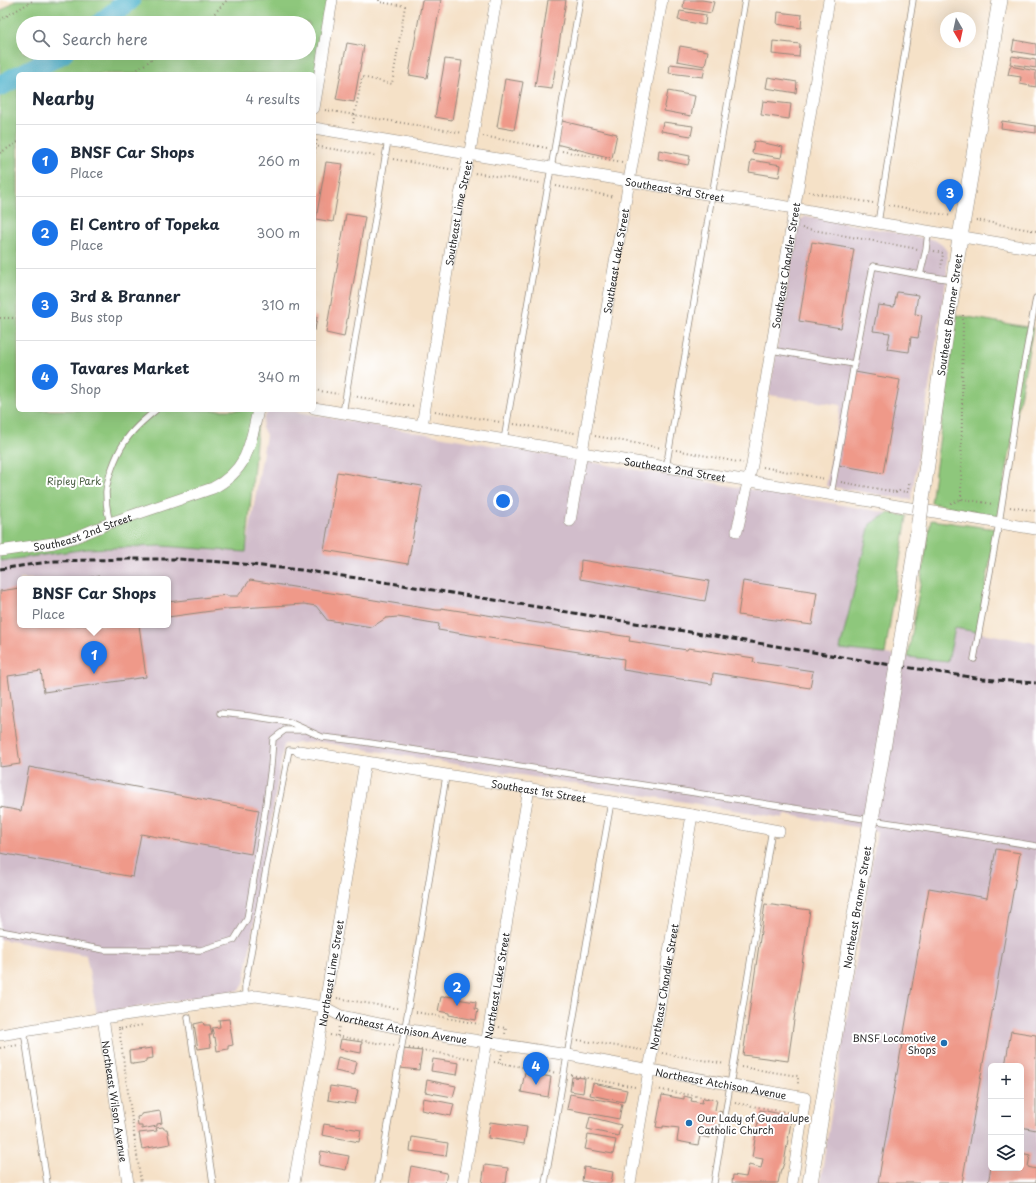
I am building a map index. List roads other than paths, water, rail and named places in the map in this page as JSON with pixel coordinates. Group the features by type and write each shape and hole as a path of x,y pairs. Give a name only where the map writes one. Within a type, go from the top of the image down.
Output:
{"main road":[{"name":"Southeast Branner Street","path":"903,631 917,536 919,485 947,280 960,237 1000,0"},
{"name":"Northeast Branner Street","path":"810,1183 903,631"}],"street":[{"path":"316,96 332,0"},
{"name":"Southeast Lime Street","path":"422,426 458,204 469,154 496,0"},
{"name":"Southeast Lake Street","path":"570,521 662,0"},
{"name":"Southeast Chandler Street","path":"737,531 749,480 829,0"},
{"name":"Southeast 3rd Street","path":"316,128 1036,249"},
{"name":"Southeast 2nd Street","path":"316,408 1036,529"},
{"name":"Southeast 2nd Street","path":"0,551 54,543 76,537 110,523 213,488 226,481 242,465 250,449 258,412"},
{"name":"Southeast 1st Street","path":"299,751 692,815 775,830"},
{"name":"Northeast Lime Street","path":"294,1183 365,762"},
{"name":"Northeast Lake Street","path":"463,1183 529,788"},
{"name":"Northeast Chandler Street","path":"630,1183 692,815"},
{"name":"Northeast Atchison Avenue","path":"0,1035 103,1018 256,996 324,1007 341,1016 404,1028 568,1055 805,1098 792,1183"},
{"name":"Northeast Wilson Avenue","path":"103,1018 128,1183"}],"lane":[{"path":"504,440 580,0"},
{"path":"666,468 745,0"},
{"path":"878,223 914,0"},
{"path":"343,413 388,140"},
{"path":"920,275 926,250 928,232"},
{"path":"831,494 872,266 947,280"},
{"path":"974,659 999,523 1022,374 1036,298"},
{"path":"771,350 854,364"},
{"path":"110,523 107,512 106,491 112,467 124,443 139,425 154,412"},
{"path":"220,713 289,722 322,737 1036,846"},
{"path":"0,931 105,950 201,950 234,940 246,919 265,812 273,738 285,730 305,730"},
{"path":"245,997 245,986 289,750 299,751"},
{"path":"378,1183 446,776"},
{"path":"545,1183 611,802"},
{"path":"714,1183 733,1065 775,830"},
{"path":"188,1017 213,1183"},
{"path":"24,1031 47,1183"}],"waterway":[{"path":"110,16 130,0"},
{"path":"27,72 50,60"},
{"path":"0,86 16,77"}],"railway":[{"path":"0,569 55,561 178,559 301,570 378,581 983,679 1036,683"}],"place":[{"name":"3rd & Branner","path":"950,212"},
{"name":"BNSF Car Shops","path":"94,674"},
{"name":"El Centro of Topeka","path":"457,1006"},
{"name":"BNSF Locomotive Shops","path":"944,1043"},
{"name":"Tavares Market","path":"536,1085"},
{"name":"Our Lady of Guadalupe Catholic Church","path":"689,1123"}],"park label":[{"name":"Ripley Park","path":"74,480"}]}
